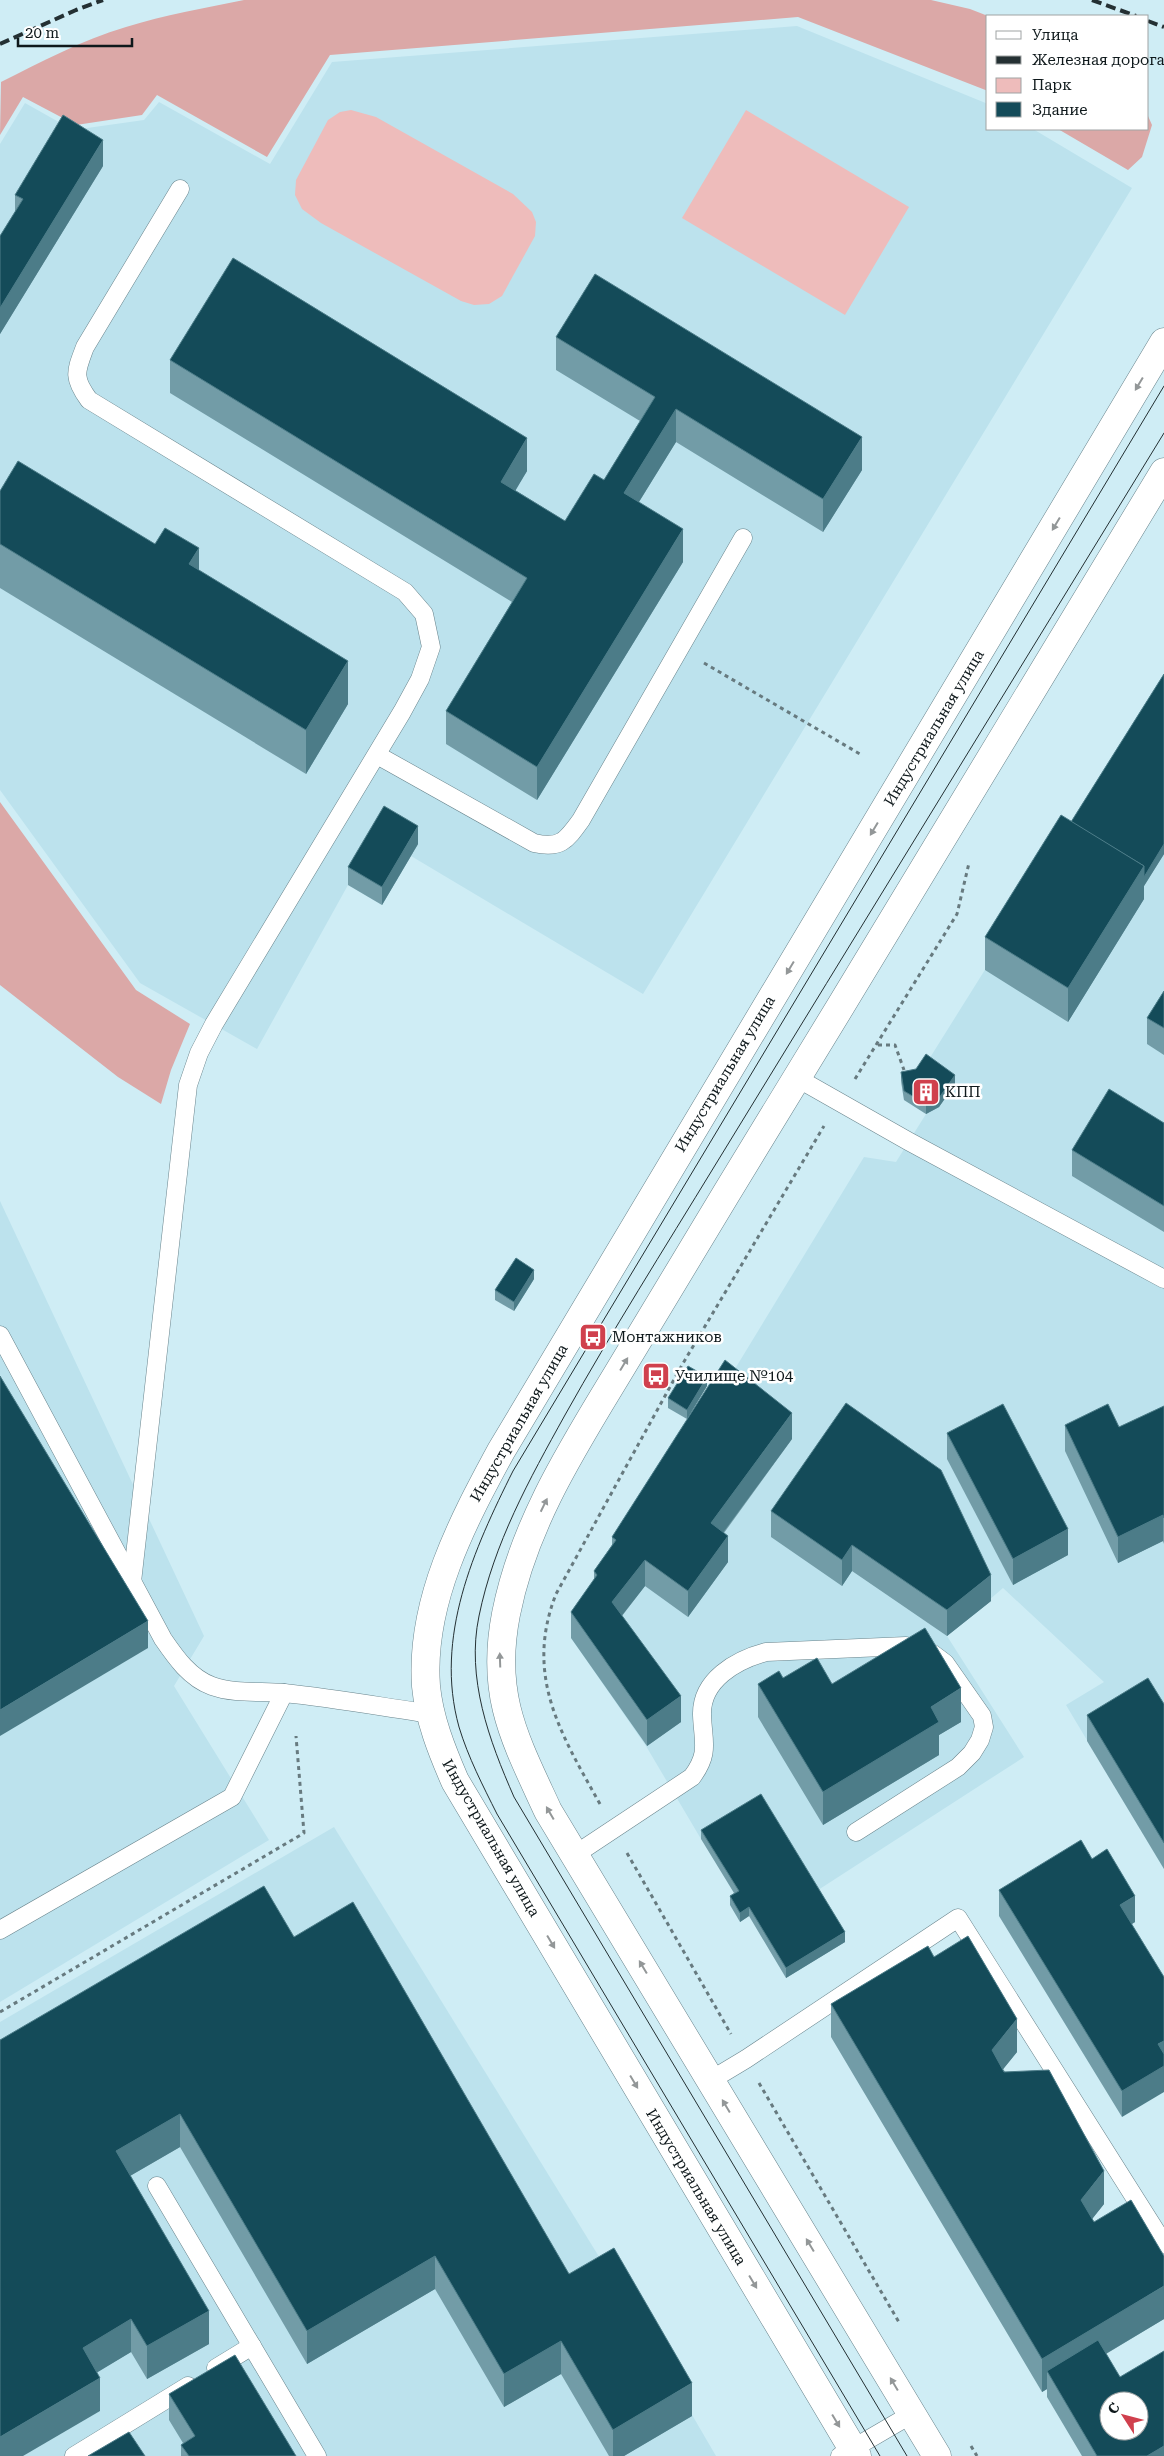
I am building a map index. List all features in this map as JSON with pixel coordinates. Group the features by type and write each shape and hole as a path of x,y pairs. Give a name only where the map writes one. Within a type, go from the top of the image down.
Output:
{"main road":[{"name":"Индустриальная улица","path":"849,2454 455,1781 440,1748 426,1688 426,1656 431,1620 440,1583 456,1538 477,1495 618,1252 852,866 1164,342"},
{"path":"937,2456 576,1854 548,1811 508,1720 501,1685 500,1652 514,1576 532,1528 558,1477 1164,472"}],"lane":[{"path":"132,1582 188,1085 199,1053 214,1024 377,755 420,680 431,648 424,614 405,592 89,400 80,388 76,370 85,347 180,189"},
{"path":"377,755 534,843 549,847 567,839 581,820 743,538"},
{"path":"797,1078 840,1100 908,1141 1164,1279"},
{"path":"0,1335 163,1639 194,1676 212,1686 243,1691 284,1693 432,1714"},
{"path":"576,1854 692,1777 706,1751 702,1713 705,1694 725,1670 752,1656 766,1652 906,1646 933,1654 945,1663 982,1716 984,1728 980,1740 972,1753 958,1767 856,1832"},
{"path":"0,1930 232,1797 284,1693"},
{"path":"710,2080 746,2060 958,1918 1164,2244"},
{"path":"157,2186 317,2456"},
{"path":"74,2456 252,2346"},
{"path":"849,2454 912,2414"}],"path":[{"path":"680,649 860,754"},
{"path":"902,2327 746,2060 562,1735 550,1704 543,1643 548,1615 556,1594 682,1365 840,1100 878,1045 957,914 970,860"},
{"path":"878,1045 895,1044 904,1070"},
{"path":"0,2012 304,1832 296,1733"},
{"path":"967,2439 977,2456"}],"shaded area":[{"path":"244,0 931,0 970,9 986,15 986,90 798,17 330,55 267,157 157,95 142,115 76,125 23,97 0,135 1,82 94,38 170,15"},
{"path":"797,26 986,103 986,130 1035,130 1132,188 643,994 411,856 382,905 348,885 257,1049 140,983 0,790 0,144 25,103 73,130 144,120 159,102 270,164 332,62"},
{"path":"1149,118 1152,125 1142,157 1128,170 1060,130 1149,130"},
{"path":"1164,684 1164,1869 1066,1705 1104,1682 1003,1588 947,1636 1024,1757 815,1892 701,1839 646,1746 571,1638 864,1157 896,1162 926,1114 904,1100 901,1081 926,1064"},
{"path":"0,802 136,990 190,1024 171,1070 161,1104 118,1077 0,985"},
{"path":"0,1201 204,1636 174,1686 269,1840 0,2002"},
{"path":"334,1827 614,2281 716,2456 0,2456 0,2022"}],"green space":[{"path":"351,110 376,117 513,194 532,212 536,222 535,236 502,296 489,304 474,305 461,301 321,223 302,209 295,195 296,180 328,120 340,112"},
{"path":"746,110 909,207 845,315 682,218"}],"building":[{"path":"63,115 103,140 0,308 0,236 23,199 15,195"},
{"path":"233,258 527,438 501,482 565,521 594,474 604,480 655,397 556,337 595,274 862,437 823,499 676,409 624,493 683,529 537,767 446,711 527,578 170,360"},
{"path":"18,461 155,544 165,528 199,548 189,564 348,661 306,730 0,544 0,491"},
{"path":"1164,674 1164,844 1144,877 1144,866 1071,822"},
{"path":"384,806 418,826 382,887 348,867"},
{"path":"1061,815 1144,866 1068,988 985,937"},
{"path":"1164,991 1164,1028 1147,1018"},
{"name":"КПП","path":"926,1054 955,1075 939,1098 926,1104 904,1091 901,1072 916,1069"},
{"path":"1109,1089 1164,1123 1164,1206 1072,1150"},
{"path":"516,1258 534,1270 514,1302 495,1290"},
{"path":"725,1360 792,1413 711,1523 728,1536 688,1591 645,1560 612,1602 681,1696 647,1720 571,1612 597,1575 594,1571 616,1540 612,1537"},
{"path":"688,1366 707,1377 687,1410 668,1398"},
{"path":"0,1376 148,1621 0,1710"},
{"path":"846,1403 941,1470 991,1575 947,1610 852,1545 842,1560 771,1511"},
{"path":"1003,1404 1068,1529 1013,1559 947,1433"},
{"path":"1108,1404 1119,1427 1164,1406 1164,1518 1163,1515 1118,1537 1065,1425"},
{"path":"925,1628 961,1688 931,1707 939,1722 823,1792 758,1684 779,1671 783,1678 817,1658 832,1684"},
{"path":"1148,1678 1164,1704 1164,1843 1087,1715"},
{"path":"761,1794 845,1932 786,1968 749,1907 740,1913 730,1896 739,1891 701,1830"},
{"path":"1081,1840 1092,1859 1107,1849 1135,1896 1120,1905 1164,1977 1164,2041 1158,2044 1164,2054 1164,2066 1122,2091 999,1890"},
{"path":"264,1886 294,1937 353,1902 569,2274 614,2248 692,2383 613,2430 561,2341 504,2374 435,2256 307,2331 180,2114 116,2151 209,2311 147,2346 131,2319 83,2348 100,2378 0,2437 0,2040"},
{"path":"968,1936 1017,2019 992,2050 1004,2072 1049,2070 1104,2171 1081,2200 1094,2222 1131,2200 1164,2256 1164,2286 1042,2359 831,2004 928,1946 934,1957"},
{"path":"1098,2340 1120,2377 1164,2351 1164,2446 1147,2456 1097,2456 1047,2371"},
{"path":"235,2355 296,2456 189,2456 181,2445 195,2436 169,2394"},
{"path":"129,2432 145,2456 88,2456"}],"tram line":[{"path":"880,2456 497,1814 471,1760 459,1727 453,1693 451,1660 455,1627 462,1594 472,1563 513,1471 1164,386"},
{"path":"907,2456 514,1797 496,1753 482,1708 475,1662 476,1639 479,1616 486,1589 503,1537 538,1464 583,1384 638,1290 1164,433"}],"railway":[{"path":"0,44 103,0"},
{"path":"1092,0 1133,15"},
{"path":"1149,21 1164,27"}],"place":[{"name":"КПП","path":"926,1092"},
{"name":"Монтажников","path":"593,1337"},
{"name":"Училище №104","path":"656,1376"}]}
